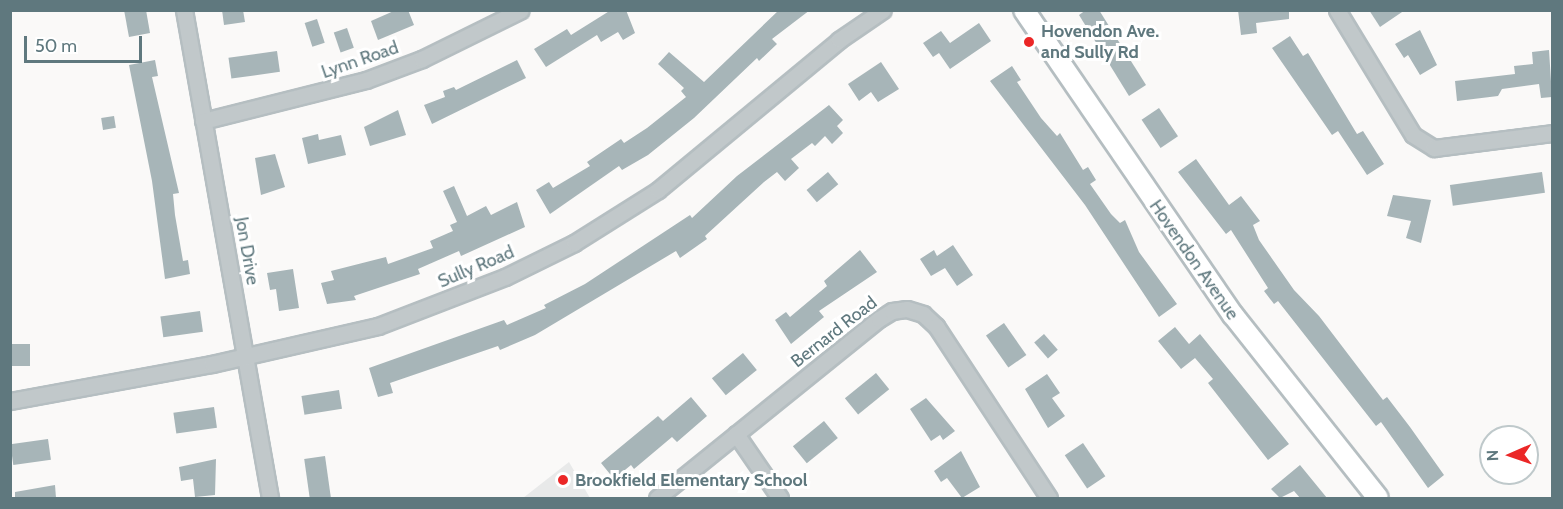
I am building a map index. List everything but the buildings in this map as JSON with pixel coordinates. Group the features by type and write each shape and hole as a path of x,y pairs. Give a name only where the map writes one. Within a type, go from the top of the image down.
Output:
{"street":[{"name":"Jon Drive","path":"184,10 270,498"},
{"name":"Lynn Road","path":"203,121 366,80 422,59 521,10"},
{"name":"Sully Road","path":"10,401 246,356 403,317 505,277 574,243 658,190 839,40 883,10"},
{"name":"Hovendon Avenue","path":"1024,10 1220,297 1378,498"},
{"path":"1337,10 1413,135 1434,148 1552,133"},
{"name":"Bernard Road","path":"657,498 879,319 892,311 907,309 923,314 936,326 1049,498"},
{"path":"736,434 780,498"}],"shaded area":[{"name":"Brookfield Elementary School","path":"569,462 590,498 523,498"}],"place":[{"name":"Hovendon Ave. and Sully Rd","path":"1029,42"},
{"name":"Brookfield Elementary School","path":"563,480"}]}
